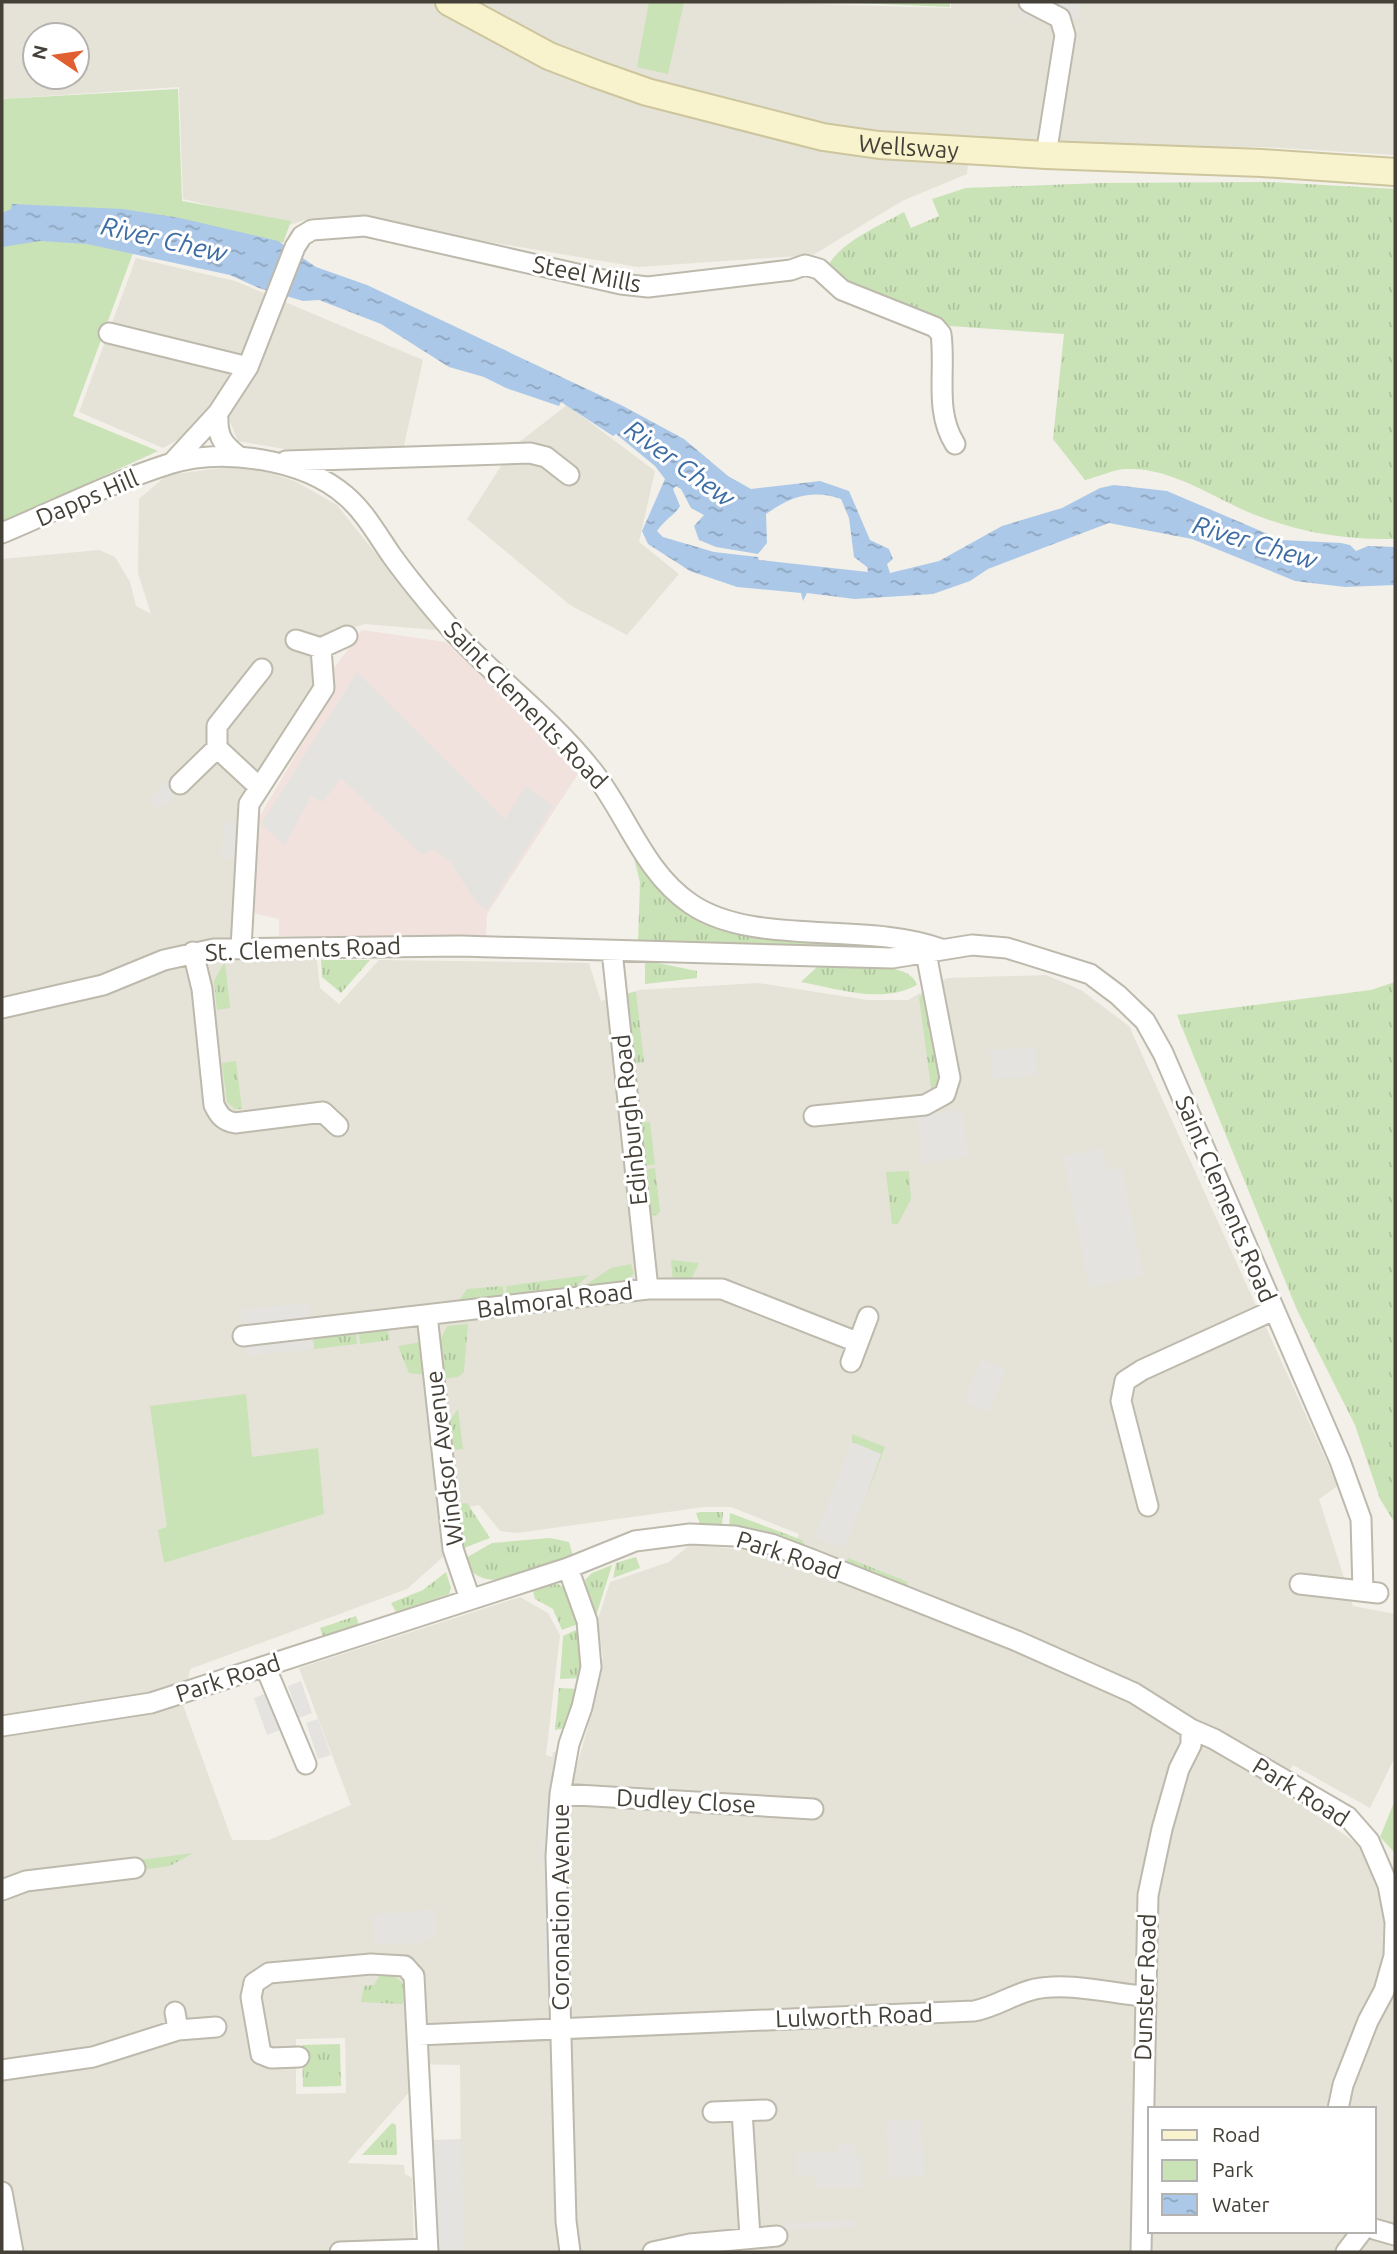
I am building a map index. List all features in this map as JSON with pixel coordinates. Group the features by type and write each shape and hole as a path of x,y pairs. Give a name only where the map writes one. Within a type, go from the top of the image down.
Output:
{"main road":[{"name":"Wellsway","path":"449,2 549,56 596,74 648,92 823,137 879,145 1395,172"}],"street":[{"path":"1029,2 1059,18 1065,35 1046,155"},
{"name":"Steel Mills","path":"218,413 247,367 295,247 302,236 313,230 365,226 621,284 649,287 791,270 804,265 819,269 842,290 935,327 942,334 941,401 950,436 955,444"},
{"path":"109,333 247,367"},
{"path":"218,413 217,430 223,444 238,456"},
{"name":"Dapps Hill","path":"172,463 218,413"},
{"path":"277,461 530,453 546,457 569,475"},
{"name":"Dapps Hill","path":"2,533 172,463 238,456"},
{"name":"Saint Clements Road","path":"238,456 277,461 324,481 356,505 398,564 453,631 525,697 589,766 614,797 650,864 692,905 718,917 761,927 914,939 934,951"},
{"path":"296,640 321,648 347,636"},
{"path":"241,948 248,804 324,688 321,648"},
{"path":"180,784 217,748 217,726 262,669"},
{"path":"217,748 259,787"},
{"name":"Saint Clements Road","path":"612,951 892,958 972,945 1007,948 1090,974 1118,995 1145,1021 1163,1053 1340,1461 1361,1519 1370,1592 1300,1584"},
{"name":"St. Clements Road","path":"2,1008 103,985 163,960 193,952 241,948 460,946 612,951"},
{"name":"Edinburgh Road","path":"612,951 648,1289"},
{"path":"814,1116 925,1105 946,1094 950,1077 934,951"},
{"path":"193,952 202,989 214,1105 219,1115 235,1123 323,1112 338,1126"},
{"name":"Balmoral Road","path":"243,1336 648,1289 722,1289 857,1342"},
{"path":"1148,1506 1121,1401 1125,1381 1142,1370 1274,1310"},
{"name":"Windsor Avenue","path":"427,1315 453,1549 470,1599"},
{"path":"851,1362 868,1317"},
{"name":"Park Road","path":"2,1726 151,1703 568,1568 635,1541 690,1534 734,1536 771,1544 1041,1652 1134,1693 1191,1730 1214,1739 1348,1817 1369,1841 1388,1885 1395,1923 1394,1956 1384,1991 1368,2021 1343,2085 1338,2107"},
{"name":"Coronation Avenue","path":"568,1568 587,1621 591,1667 582,1707 569,1744 560,1794 556,1857 559,2028 566,2221 570,2252"},
{"path":"265,1666 306,1764"},
{"name":"Dunster Road","path":"1141,2252 1143,1996 1148,1895 1162,1829 1179,1769 1191,1745 1191,1730"},
{"name":"Dudley Close","path":"560,1794 813,1809"},
{"path":"2,1890 26,1881 135,1868"},
{"path":"299,2057 271,2058 261,2054 257,2045 251,1997 254,1983 269,1973 371,1964 405,1966 414,1976 428,2250 340,2252"},
{"name":"Lulworth Road","path":"418,2035 974,2011 990,2008 1035,1989 1053,1988 1143,1996"},
{"path":"2,2070 93,2057 176,2021 216,2027"},
{"path":"713,2112 766,2110"},
{"path":"742,2111 750,2237"},
{"path":"2,2192 13,2252"},
{"path":"1376,2230 1395,2235"},
{"path":"1346,2252 1360,2233"},
{"path":"653,2252 690,2244 777,2236"}],"shaded area":[{"path":"2,2 746,2 951,8 951,2 1395,2 1395,155 1264,147 1072,149 970,140 967,174 902,201 813,255 638,267 341,217 312,218 289,225 183,199 179,87 2,99"},
{"path":"1019,2 1079,2 1079,18 1019,19"},
{"path":"136,258 235,281 423,360 403,450 307,453 238,441 220,398 183,437 163,448 79,412"},
{"path":"567,405 655,471 639,542 679,574 627,635 570,605 467,519 514,446"},
{"path":"244,465 295,481 337,505 437,630 365,624 320,637 319,693 244,796 234,957 317,960 320,988 339,1004 379,960 589,963 601,1001 639,990 758,983 867,1000 908,1000 947,978 1046,975 1081,990 1129,1026 1338,1486 1319,1499 1353,1606 1395,1614 1395,1757 1370,1808 1293,1765 1279,1789 1359,1845 1395,1879 1395,2252 462,2252 460,2065 412,2064 412,2089 347,2163 404,2165 405,2174 412,2178 414,2252 2,2252 2,559 99,550 115,557 130,582 136,606 151,614 138,573 139,499 167,475","holes":["479,1505 500,1531 517,1533 704,1507 731,1507 799,1534 787,1561 752,1551 691,1544 669,1562 610,1582 597,1622 603,1657 594,1704 577,1766 546,1755 560,1635 548,1613 520,1597 299,1668 351,1805 269,1840 232,1840 183,1705 190,1669 407,1589 444,1556 444,1512","323,1514 164,1563 159,1531 167,1528","345,2038 346,2093 296,2094 296,2039"]},
{"path":"362,630 446,642 483,678 533,713 555,751 578,774 487,914 486,938 279,936 279,919 253,913 257,821 335,688 332,671"},
{"path":"357,672 505,819 526,786 553,806 487,910 476,902 450,862 434,849 422,855 341,778 323,802 311,796 285,845 261,824"},
{"path":"170,779 180,790 158,810 148,799"},
{"path":"223,823 240,823 238,858 222,858"},
{"path":"1035,1047 1037,1076 992,1079 990,1050"},
{"path":"962,1110 968,1157 922,1163 916,1115"},
{"path":"1102,1148 1107,1171 1122,1169 1143,1276 1089,1287 1063,1156"},
{"path":"309,1303 314,1349 246,1356 241,1310"},
{"path":"981,1360 1006,1370 989,1412 964,1402"},
{"path":"852,1442 881,1454 844,1549 815,1537"},
{"path":"301,1681 312,1713 299,1718 288,1686"},
{"path":"267,1693 280,1730 267,1735 254,1698"},
{"path":"318,1719 331,1755 318,1759 306,1723"},
{"path":"553,1752 559,1752 548,1835 549,1964 544,1963 542,1843"},
{"path":"435,1909 436,1938 422,1939 422,1943 374,1945 372,1915"},
{"path":"921,2120 924,2176 888,2178 886,2121"},
{"path":"461,2139 464,2252 434,2252 431,2140"},
{"path":"837,2143 854,2143 855,2155 861,2155 862,2188 816,2188 815,2175 798,2176 797,2153 837,2151"},
{"path":"854,2220 854,2227 786,2230 785,2223"}],"green space":[{"path":"649,2 684,2 668,74 637,67"},
{"path":"833,2 950,2 950,7"},
{"path":"178,89 182,201 291,221 283,243 147,215 73,416 158,451 2,522 2,99"},
{"path":"1270,182 1395,189 1395,539 1342,537 1292,527 1258,516 1161,473 1122,469 1085,480 1053,439 1064,334 950,326 834,280 825,272 838,253 859,237 904,212 911,228 939,216 932,199 966,188 1101,183"},
{"path":"634,858 695,914 901,940 900,950 638,942 640,882"},
{"path":"321,960 370,960 341,993 322,977"},
{"path":"225,961 230,1008 217,1010 214,981"},
{"path":"645,962 697,971 697,978 645,984"},
{"path":"817,967 888,968 902,971 912,977 917,985 889,994 875,994 801,982"},
{"path":"1395,982 1395,1523 1380,1499 1355,1425 1297,1310 1177,1015 1371,990"},
{"path":"927,991 941,1061 941,1075 932,1095 919,997"},
{"path":"636,992 644,1062 632,1064 624,994"},
{"path":"236,1061 242,1109 235,1109 227,1102 222,1063"},
{"path":"650,1122 655,1164 643,1166 639,1123"},
{"path":"655,1168 660,1211 657,1215 648,1216 643,1170"},
{"path":"909,1171 911,1199 898,1224 892,1224 886,1172"},
{"path":"671,1260 699,1263 690,1282 673,1282"},
{"path":"631,1264 634,1273 624,1284 581,1288 611,1268"},
{"path":"589,1275 571,1291 507,1298 506,1286"},
{"path":"503,1286 504,1299 457,1303 467,1289"},
{"path":"386,1323 390,1340 360,1344 359,1333 382,1330"},
{"path":"468,1324 464,1372 458,1377 442,1379 439,1344 447,1326"},
{"path":"356,1334 357,1344 314,1349 313,1339"},
{"path":"421,1342 425,1375 409,1373 398,1346"},
{"path":"246,1394 252,1457 318,1448 324,1514 164,1563 158,1530 167,1527 150,1406"},
{"path":"458,1409 463,1449 450,1450 447,1425"},
{"path":"852,1434 885,1447 864,1503 881,1454 852,1442"},
{"path":"467,1503 490,1538 461,1549 456,1504"},
{"path":"723,1512 722,1526 700,1524 696,1513"},
{"path":"730,1513 804,1543 802,1546 729,1527"},
{"path":"550,1538 569,1542 573,1556 513,1578 484,1578 472,1572 464,1559 492,1543"},
{"path":"636,1557 640,1568 613,1578 616,1563"},
{"path":"848,1558 908,1582 905,1588 845,1564"},
{"path":"612,1565 596,1616 593,1616 585,1580 592,1573"},
{"path":"446,1572 451,1588 449,1594 396,1612 391,1603 423,1590"},
{"path":"558,1584 566,1589 578,1624 562,1630 553,1609 535,1599 532,1586"},
{"path":"356,1616 359,1625 323,1637 320,1628"},
{"path":"580,1628 581,1678 560,1679 563,1636"},
{"path":"559,1688 578,1689 565,1728 555,1730"},
{"path":"1395,1800 1395,1853 1380,1837"},
{"path":"193,1853 170,1866 141,1870 140,1860"},
{"path":"381,1973 402,1982 405,1992 402,2004 361,2002 364,1986 374,1985"},
{"path":"340,2044 341,2086 303,2087 302,2045"},
{"path":"392,2123 396,2125 397,2155 362,2155"}],"water":[{"name":"River Chew","path":"12,204 123,209 180,218 278,241 316,267 367,285 623,406 684,439 728,476 751,489 820,481 849,491 870,540 889,549 893,559 887,564 890,573 939,561 1002,526 1062,508 1100,488 1114,485 1167,491 1282,540 1341,543 1350,545 1356,551 1368,546 1395,547 1395,585 1345,587 1295,581 1192,539 1109,523 988,569 970,581 933,594 855,599 807,593 803,601 801,593 737,587 690,571 648,544 642,531 665,479 655,466 616,434 613,436 561,402 559,406 506,388 484,377 449,367 381,324 319,300 303,301 259,288 230,275 87,244 40,241 2,247 2,213 11,209","holes":["676,486 681,489 691,508 704,515 694,526 699,540 716,547 758,554 767,543 766,514 775,508 802,496 820,495 841,499 849,518 854,557 867,567 868,572 759,560 758,557 714,552 663,537 657,531 680,506 673,489"]}]}
